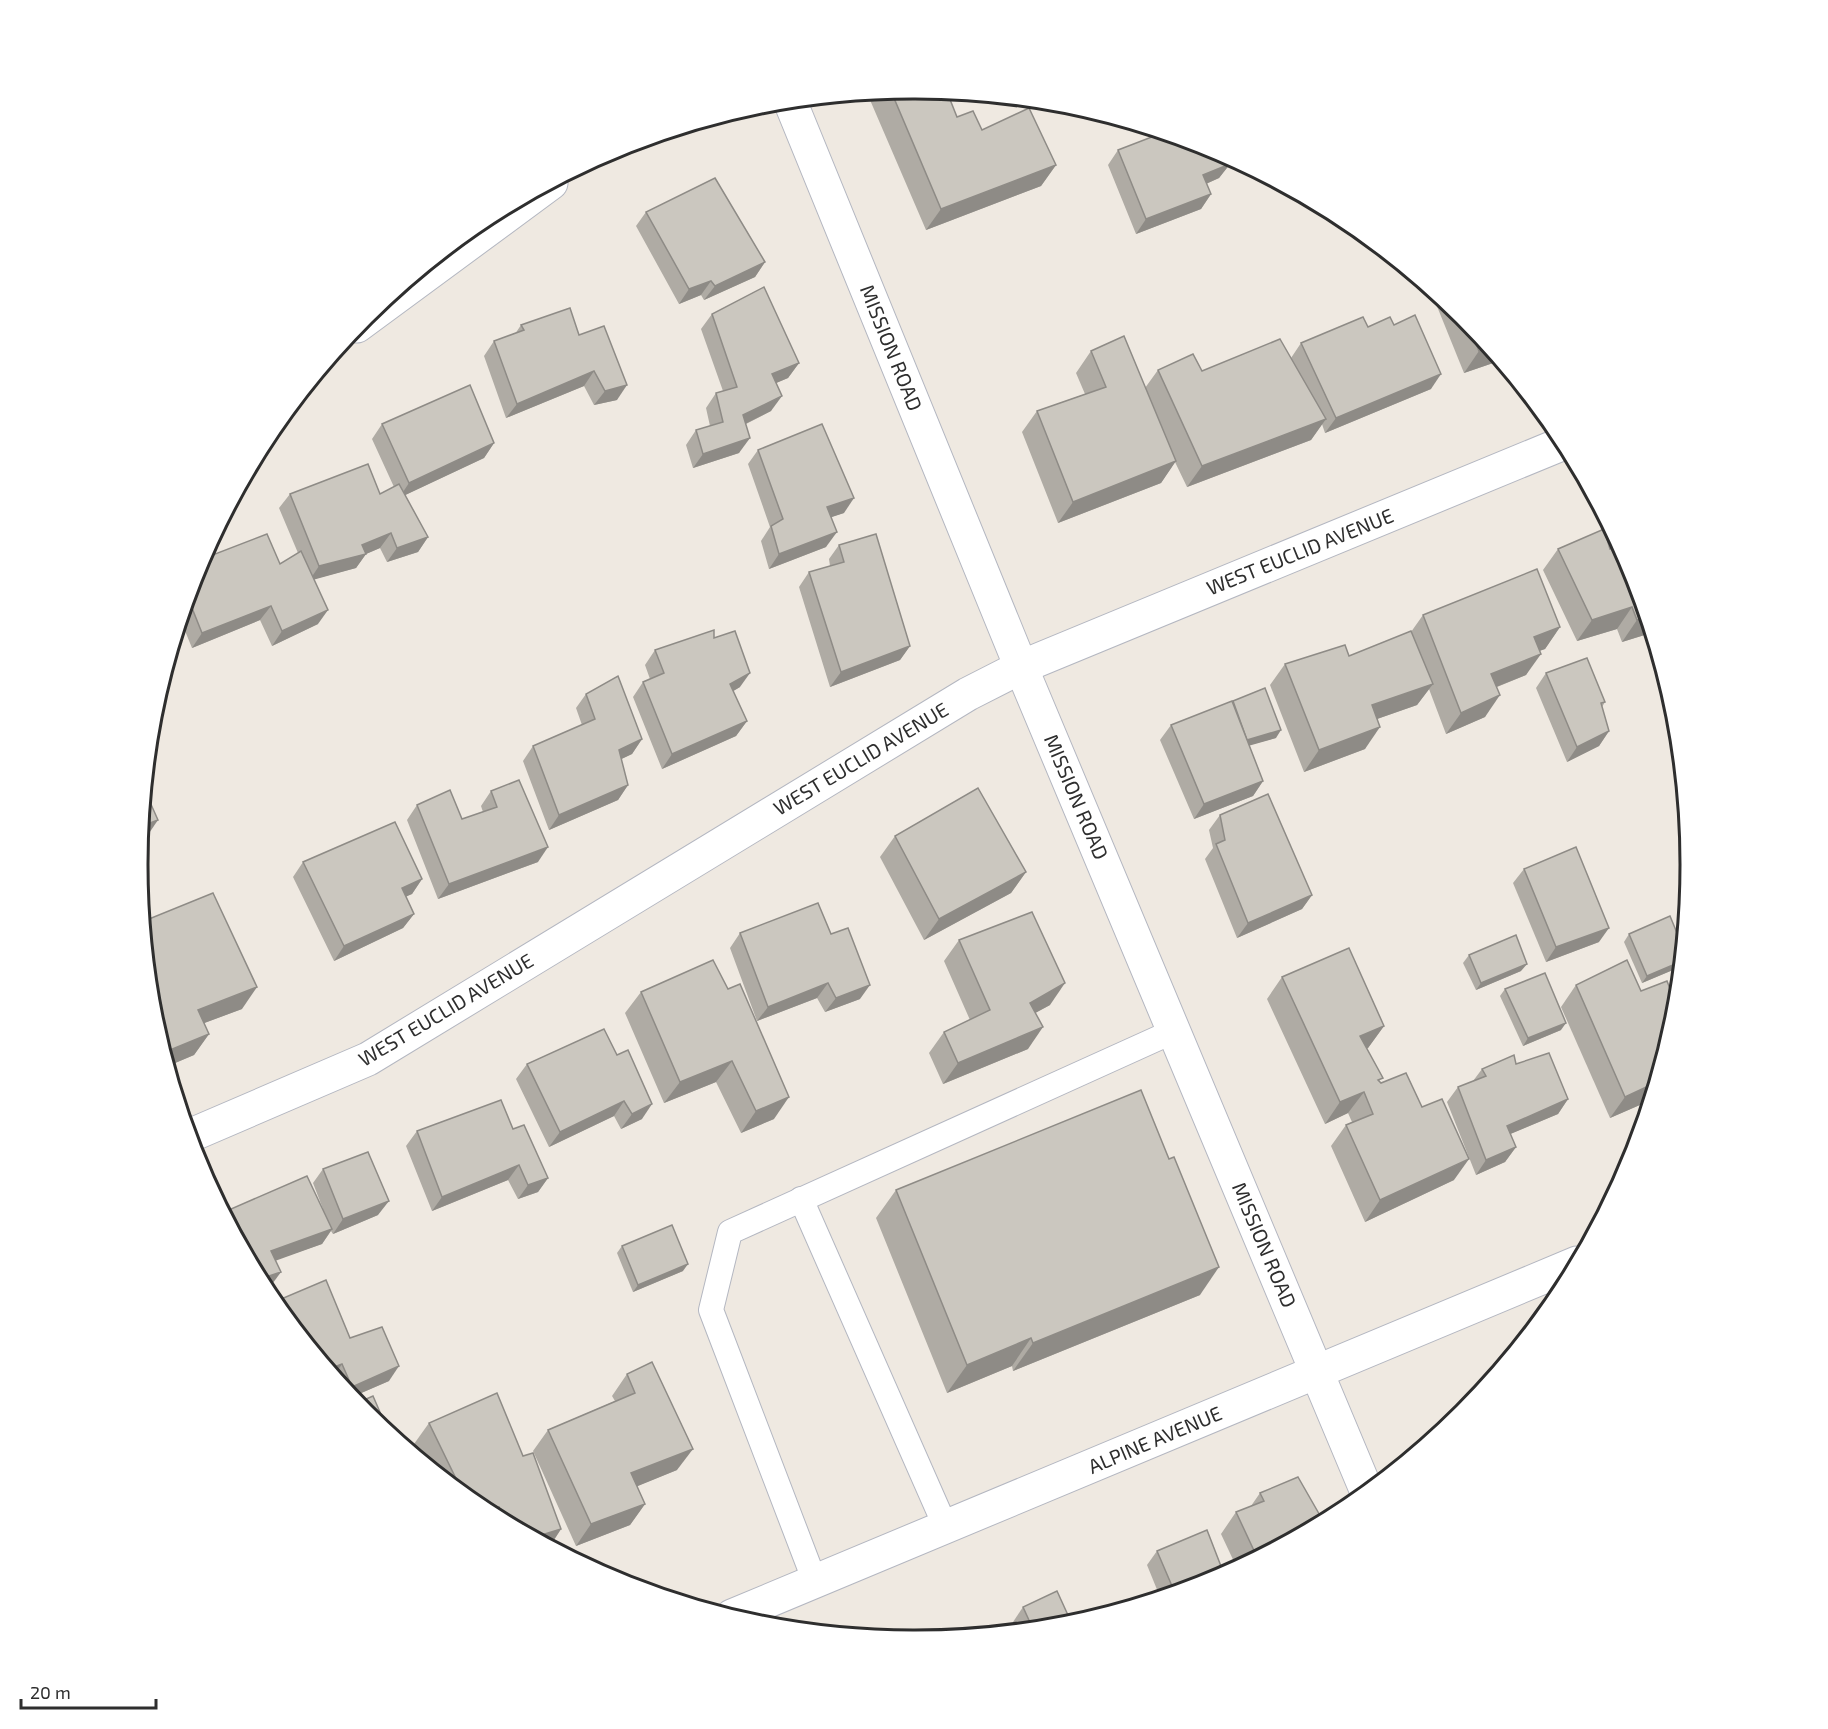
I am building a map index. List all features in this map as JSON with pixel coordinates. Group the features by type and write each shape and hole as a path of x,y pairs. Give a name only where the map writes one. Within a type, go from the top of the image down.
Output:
{"street":[{"name":"MISSION ROAD","path":"793,109 1021,667 1364,1484"},
{"path":"425,276 495,224"},
{"name":"WEST EUCLID AVENUE","path":"197,1132 368,1059 968,694 1021,667 1555,447"},
{"name":"ALPINE AVENUE","path":"745,1611 1563,1269"}],"lane":[{"path":"815,1582 711,1310 730,1232 1174,1031"},
{"path":"801,1199 946,1528"}],"building":[{"path":"895,100 950,100 957,117 973,111 982,130 1029,108 1056,165 941,209"},
{"path":"1151,137 1226,166 1203,175 1211,194 1146,219 1118,150"},
{"path":"715,178 765,262 715,286 711,281 689,289 646,212"},
{"path":"764,287 799,363 772,374 782,396 743,415 750,438 703,454 696,430 723,422 716,393 737,387 712,314"},
{"path":"570,308 579,335 604,326 627,385 605,391 594,371 517,404 494,341 524,330 521,325"},
{"path":"1415,315 1441,374 1336,418 1301,343 1363,317 1368,327 1390,317 1394,325"},
{"path":"1124,336 1176,461 1073,502 1037,411 1106,387 1091,351"},
{"path":"1280,339 1326,419 1202,466 1158,370 1193,354 1202,371"},
{"path":"470,385 494,443 409,483 382,424"},
{"path":"822,424 854,498 827,507 837,532 779,554 771,526 783,519 758,450"},
{"path":"368,464 380,494 399,484 428,537 397,548 391,533 362,545 366,554 319,566 290,494"},
{"path":"1603,530 1639,619 1637,620 1632,607 1592,620 1558,549"},
{"path":"267,534 280,564 301,551 328,610 282,631 271,606 202,633 192,609 215,554"},
{"path":"876,534 910,646 841,672 809,572 844,562 839,545"},
{"path":"1537,569 1560,627 1534,637 1541,654 1491,674 1500,695 1461,713 1423,615"},
{"path":"714,630 714,638 735,631 750,673 730,684 747,721 672,754 643,682 664,673 655,650"},
{"path":"1411,631 1433,684 1372,705 1380,727 1319,750 1285,664 1345,645 1349,656"},
{"path":"1587,658 1605,702 1601,703 1609,731 1577,747 1546,673"},
{"path":"618,676 642,739 619,750 628,785 559,815 533,746 595,719 586,694"},
{"path":"1265,688 1281,730 1247,740 1233,701"},
{"path":"1232,701 1263,781 1204,804 1171,725"},
{"path":"519,780 548,847 449,884 417,805 450,790 462,819 497,807 491,791"},
{"path":"978,788 1026,872 939,919 895,836"},
{"path":"1268,794 1312,895 1248,923 1216,844 1225,840 1220,815"},
{"path":"151,804 158,820 150,823"},
{"path":"395,822 422,879 402,888 414,914 344,946 303,862"},
{"path":"1576,847 1609,928 1556,947 1524,869"},
{"path":"213,893 257,987 198,1010 209,1034 172,1049 163,1014 150,918"},
{"path":"818,903 831,934 848,928 870,985 836,998 828,983 768,1007 740,933"},
{"path":"1032,912 1065,983 1030,1003 1043,1027 958,1063 944,1032 990,1010 959,940"},
{"path":"1670,916 1676,931 1673,965 1647,976 1629,934"},
{"path":"1516,935 1527,964 1481,983 1469,955"},
{"path":"1349,948 1384,1026 1360,1036 1383,1078 1378,1080 1381,1083 1406,1073 1422,1107 1442,1099 1469,1159 1380,1200 1346,1125 1373,1114 1364,1092 1340,1102 1282,977"},
{"path":"713,960 728,989 740,984 789,1097 756,1111 732,1061 680,1082 641,992"},
{"path":"1627,960 1641,991 1667,981 1669,987 1665,1014 1646,1087 1625,1097 1576,985"},
{"path":"1545,973 1566,1023 1528,1038 1505,989"},
{"path":"604,1029 617,1055 628,1050 652,1104 632,1114 624,1101 560,1132 527,1064"},
{"path":"1549,1053 1568,1099 1507,1126 1516,1147 1486,1160 1458,1087 1486,1076 1482,1069 1514,1055 1516,1064"},
{"path":"1141,1090 1169,1159 1174,1157 1219,1267 1033,1343 1031,1338 967,1365 896,1190"},
{"path":"501,1100 513,1129 524,1125 548,1178 528,1185 519,1165 442,1197 417,1131"},
{"path":"368,1152 389,1201 343,1219 323,1169"},
{"path":"307,1176 332,1229 271,1251 281,1272 269,1276 230,1209"},
{"path":"672,1225 688,1264 638,1285 622,1246"},
{"path":"326,1280 350,1338 382,1327 399,1366 354,1386 342,1364 336,1366 284,1298"},
{"path":"652,1362 693,1449 631,1473 645,1504 591,1524 548,1430 635,1393 627,1374"},
{"path":"497,1393 523,1456 533,1453 561,1529 544,1534 489,1501 455,1477 429,1423"},
{"path":"373,1396 380,1413 373,1406 366,1399"},
{"path":"1298,1477 1319,1513 1254,1550 1236,1512 1264,1501 1260,1493"},
{"path":"1207,1530 1221,1566 1172,1585 1157,1551"},
{"path":"1057,1591 1067,1614 1029,1621 1023,1607"}]}
